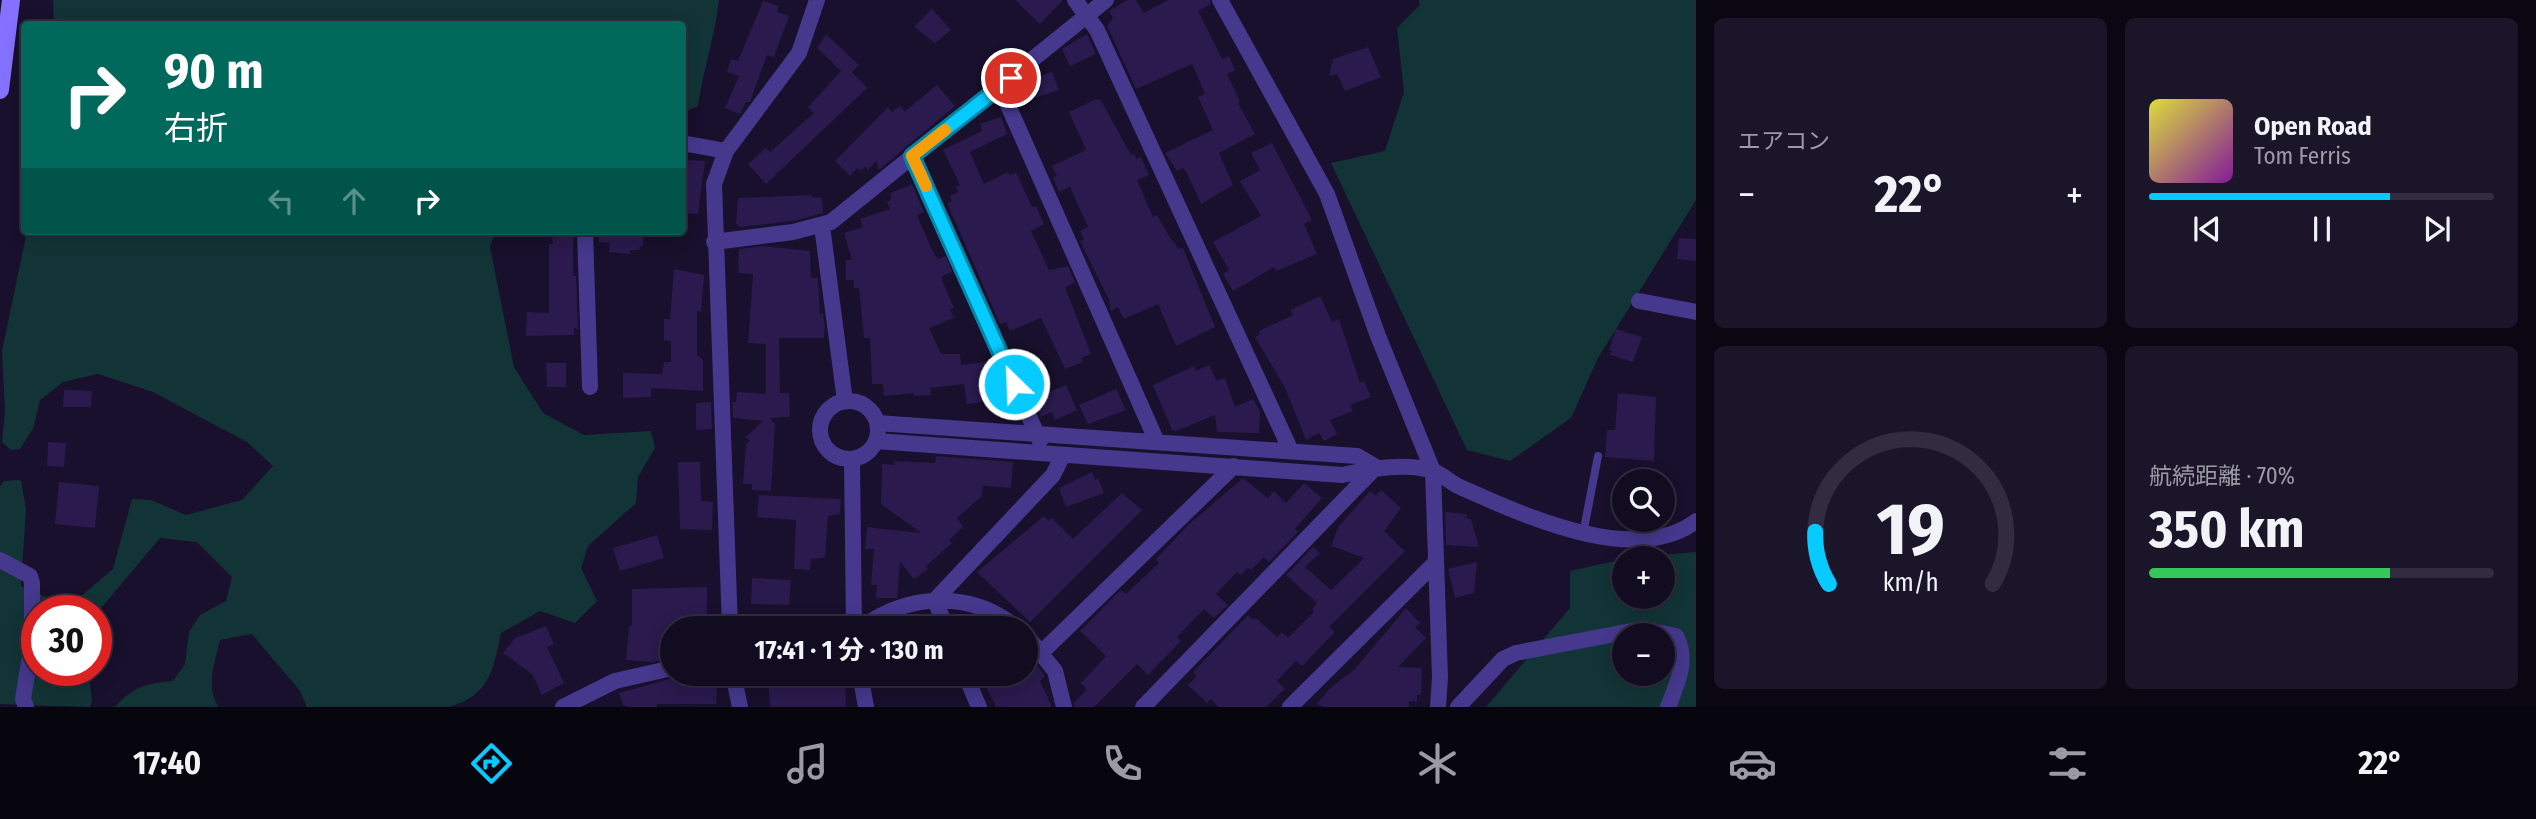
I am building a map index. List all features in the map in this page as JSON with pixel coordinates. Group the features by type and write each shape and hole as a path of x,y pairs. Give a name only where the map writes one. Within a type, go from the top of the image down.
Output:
{"street":[{"path":"0,90 11,0"},
{"path":"730,616 714,184 726,151 799,53 817,0"},
{"path":"1075,0 1088,14 1291,451"},
{"path":"714,242 822,226 1106,0"},
{"path":"1220,0 1327,194 1378,336 1433,471 1440,677 1438,707"},
{"path":"1000,87 1157,442"},
{"path":"686,144 726,151"},
{"path":"912,156 1046,453"},
{"path":"822,226 845,401"},
{"path":"585,235 590,387"},
{"path":"1639,301 1696,312"},
{"path":"845,401 868,408 877,423 876,442 869,451 852,459 835,455 823,443 820,434 825,413 834,405 845,401"},
{"path":"877,423 1357,456 1376,467"},
{"path":"876,442 1342,475 1376,467 1433,471 1456,486 1517,512 1583,534 1618,539 1650,537 1668,534 1694,524"},
{"path":"935,600 1052,475 1063,455"},
{"path":"852,459 854,616"},
{"path":"1042,652 1234,466"},
{"path":"1143,707 1376,467"},
{"path":"0,560 30,576 32,583 32,643 23,699 26,707"},
{"path":"1290,707 1435,563"},
{"path":"935,600 941,616"},
{"path":"884,616 908,604 935,600 959,601 997,616"},
{"path":"1458,707 1503,659 1516,653 1642,629 1676,636 1681,645 1679,679 1668,707"},
{"path":"1038,648 1055,671 1064,707"},
{"path":"571,704 635,674 660,670"},
{"path":"736,686 740,707"},
{"path":"862,686 866,707"},
{"path":"970,686 979,707"}],"lane":[{"path":"1583,534 1598,456"}],"green space":[{"path":"53,0 719,0 698,106 686,111 686,21 54,21"},
{"path":"1419,0 1696,0 1696,200 1598,358 1571,418 1510,461 1467,450 1331,163 1385,151 1404,92 1397,28 1420,5"},
{"path":"26,235 494,235 490,247 514,367 543,413 584,435 651,431 655,448 638,477 636,503 588,546 581,568 597,601 575,623 540,611 501,633 487,680 481,689 462,702 448,707 307,707 300,691 252,634 220,640 212,683 219,707 115,707 141,687 173,681 185,664 189,632 200,615 226,601 232,577 197,542 160,538 112,595 82,595 113,569 132,499 151,500 186,515 242,500 273,466 247,442 153,392 98,374 63,382 40,400 33,429 20,449 11,450 2,442 5,412 2,351"},
{"path":"21,480 26,509 21,586 41,595 21,595 21,686 90,686 90,707 0,704 0,487 4,481"},
{"path":"1696,552 1696,707 1486,707 1570,608 1570,571 1612,562 1612,609 1675,609 1675,554"}],"building":[{"path":"1015,0 1063,0 1040,24"},
{"path":"1128,0 1136,0 1144,13 1168,0 1210,0 1211,4 1198,11 1222,59 1229,56 1235,70 1227,74 1240,101 1238,103 1255,134 1219,153 1233,185 1201,204 1186,171 1183,168 1177,171 1165,153 1213,130 1198,97 1205,94 1192,64 1136,89 1107,26 1113,18 1109,11"},
{"path":"763,1 779,6 777,12 789,16 774,57 767,55 750,102 746,102 740,114 725,108 739,76 727,72 731,59 738,61"},
{"path":"932,9 951,30 935,43 914,27"},
{"path":"826,34 859,65 852,72 867,88 766,184 748,164 766,148 770,152 814,113 808,107 841,71 817,48"},
{"path":"1087,34 1096,54 1070,66 1062,49"},
{"path":"1368,47 1381,77 1345,91 1337,74 1329,76 1333,59"},
{"path":"1052,72 1059,90 1025,101 1018,84"},
{"path":"937,85 955,106 879,170 876,161 868,170 865,167 861,171 857,168 850,176 835,161 888,107 892,112 900,106 905,111"},
{"path":"1096,99 1101,100 1131,155 1134,153 1136,159 1141,157 1149,175 1137,180 1153,217 1157,215 1170,238 1179,249 1183,248 1215,327 1176,346 1158,304 1124,319 1118,307 1111,311 1109,300 1080,241 1084,240 1080,231 1088,227 1070,187 1059,192 1053,178 1057,176 1052,166 1086,150 1069,112"},
{"path":"1001,117 1007,134 970,152 984,184 1008,172 1010,175 1016,172 1032,207 1036,206 1044,224 1031,231 1049,270 1068,266 1075,282 1065,287 1091,354 1081,358 1083,362 1065,369 1041,318 1010,331 1006,322 1000,324 947,203 952,201 950,196 958,192 956,187 960,185 943,150 982,131 980,124"},
{"path":"1272,143 1312,220 1304,224 1317,254 1276,271 1274,267 1233,291 1223,274 1229,270 1213,242 1261,216 1240,181 1260,170 1251,153"},
{"path":"686,160 705,161 698,214 686,213"},
{"path":"912,184 924,212 917,215 932,250 938,259 946,256 952,272 942,276 942,280 954,308 950,310 954,318 929,328 941,354 960,354 961,365 987,362 991,401 967,404 964,384 930,388 931,395 914,396 914,393 884,396 883,384 872,384 870,338 864,338 859,288 854,288 854,280 846,280 846,260 852,260 844,233 863,227 860,219 890,209 887,202 891,200 891,193"},
{"path":"812,195 822,198 823,213 798,220 741,227 736,224 738,198"},
{"path":"552,235 573,235 573,276 576,276 578,329 574,328 574,335 526,336 527,312 549,313 549,244 553,244"},
{"path":"599,235 644,235 643,246 640,246 639,250 630,250 630,254 609,252 610,243 599,242"},
{"path":"1679,238 1696,239 1696,261 1677,259"},
{"path":"763,246 810,251 811,278 818,278 820,314 823,314 825,327 824,338 779,338 780,393 789,393 790,417 770,418 775,424 771,491 752,490 752,484 743,484 746,444 750,441 746,437 763,421 733,418 732,402 736,402 737,392 766,394 766,344 748,343 753,274 739,273 738,264 739,249"},
{"path":"674,269 704,275 701,312 697,311 697,355 703,360 703,391 651,388 651,397 623,398 623,373 662,374 664,362 671,362 671,341 664,340 664,319 670,319"},
{"path":"1320,296 1332,322 1339,319 1360,383 1364,381 1371,397 1350,405 1353,411 1330,420 1337,434 1324,441 1319,433 1306,440 1285,388 1255,337 1260,334 1259,331 1293,315 1290,310"},
{"path":"1616,329 1642,337 1633,362 1610,355"},
{"path":"546,363 566,363 566,387 547,387"},
{"path":"1209,365 1217,381 1225,378 1235,407 1253,399 1260,411 1259,433 1217,432 1215,415 1176,431 1172,430 1153,385 1194,366 1196,371"},
{"path":"1066,385 1077,410 1055,420 1052,412 1041,417 1033,399"},
{"path":"1116,389 1126,410 1088,424 1079,405"},
{"path":"64,390 92,391 91,407 63,407"},
{"path":"1618,393 1656,397 1654,461 1605,457 1607,430 1615,430"},
{"path":"711,402 712,429 696,430 696,403"},
{"path":"48,442 66,443 64,467 47,466"},
{"path":"936,456 1013,462 1011,488 983,486 982,496 957,518 963,527 949,540 952,543 926,566 928,569 914,579 900,562 897,598 876,598 877,585 871,585 874,549 865,549 867,527 921,533 881,504 882,464 894,465 895,461 935,463"},
{"path":"678,462 700,462 701,501 713,502 712,530 680,529"},
{"path":"1092,472 1095,480 1098,478 1104,493 1066,507 1059,488"},
{"path":"1243,478 1268,498 1274,491 1286,503 1304,483 1322,498 1295,529 1298,532 1269,562 1264,557 1251,570 1248,568 1241,575 1237,572 1216,594 1228,605 1214,618 1204,609 1177,637 1181,641 1148,675 1137,664 1094,707 1074,707 1074,703 1087,689 1081,683 1106,656 1080,631 1121,590 1126,594 1159,563 1156,559 1188,525"},
{"path":"59,482 99,486 95,528 55,524"},
{"path":"1381,490 1401,508 1384,531 1405,551 1329,627 1335,632 1302,666 1296,661 1277,681 1285,689 1266,707 1218,707 1211,699 1207,703 1188,685 1197,676 1193,672 1248,615 1254,620 1256,618 1277,637 1282,632 1288,638 1314,612 1312,609 1317,603 1286,575 1313,547 1320,553 1305,567 1331,590 1364,558 1331,546 1338,527 1370,491 1376,496"},
{"path":"1122,493 1142,510 1036,616 1024,616 977,572 1044,516 1049,521 1052,518 1073,539"},
{"path":"759,495 841,499 840,514 828,516 825,558 811,559 810,570 794,569 796,520 757,517"},
{"path":"1445,512 1467,514 1466,518 1471,519 1479,547 1446,545"},
{"path":"657,535 664,558 620,571 613,548"},
{"path":"1477,562 1474,593 1455,598 1448,569"},
{"path":"752,578 791,580 789,605 751,604"},
{"path":"707,587 707,616 660,616 660,660 626,660 629,626 632,626 632,589"},
{"path":"1406,608 1420,623 1415,627 1426,638 1398,667 1422,668 1421,695 1417,695 1417,702 1409,701 1409,707 1325,707 1317,704 1329,689 1354,670"},
{"path":"546,626 554,644 547,647 564,683 542,695 532,674 503,653 515,638"},
{"path":"1038,667 1045,676 1040,681 1052,707 996,707 986,686 1038,686"},
{"path":"660,681 660,686 717,686 716,704 629,707 623,705 619,693"},
{"path":"769,686 845,686 846,707 770,707"}],"slow traffic":[{"path":"926,186 912,156 945,130"}],"route":[{"path":"1011,78 912,156 1014,384"}]}
